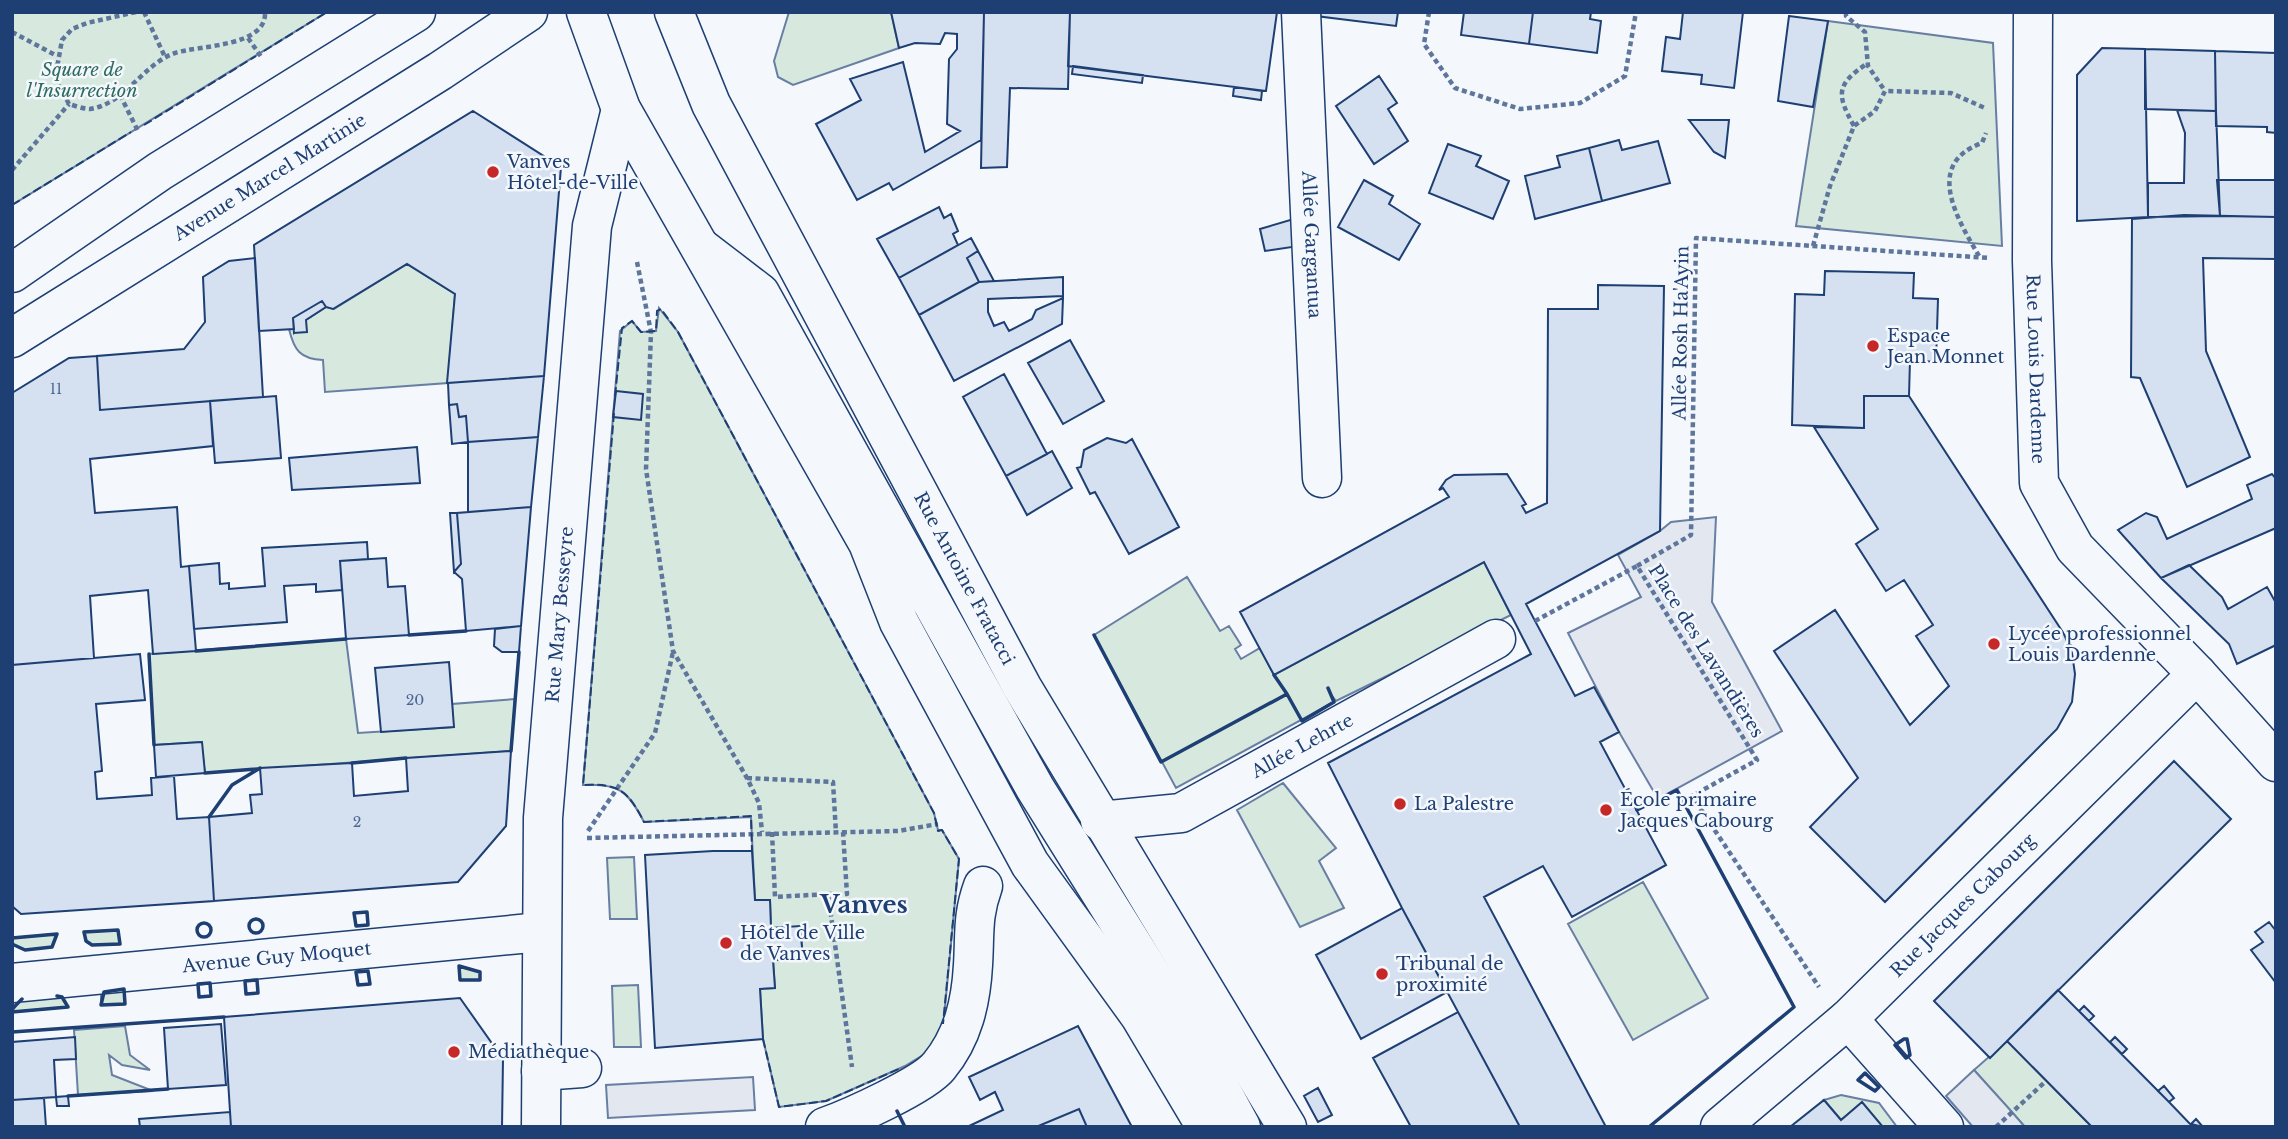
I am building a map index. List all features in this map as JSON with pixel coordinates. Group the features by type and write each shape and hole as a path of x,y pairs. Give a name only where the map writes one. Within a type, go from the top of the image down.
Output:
{"main road":[{"path":"12,273 160,171 416,12"},
{"name":"Avenue Marcel Martinie","path":"12,338 440,71 528,12"},
{"name":"Rue Antoine Fratacci","path":"586,12 621,109 868,543 899,622 1030,864 1140,1016 1206,1127"},
{"name":"Rue Antoine Fratacci","path":"674,12 711,104 1015,676 1287,1127"},
{"name":"Allée Gargantua","path":"1301,12 1322,478"},
{"name":"Rue Louis Dardenne","path":"2033,12 2032,261 2039,483 2075,548 2197,674 2276,762"},
{"name":"Rue Mary Besseyre","path":"541,1127 543,818 592,226 621,109"},
{"name":"Rue Antoine Fratacci","path":"700,247 760,293 1035,788 1206,1062 1241,1127"},
{"name":"Allée Lehrte","path":"1100,821 1181,813 1496,639"},
{"name":"Rue Jacques Cabourg","path":"1720,1127 1848,1018 2197,674"},
{"path":"825,1127 860,1114 938,1068 965,1021 973,966 974,911 983,886"},
{"name":"Avenue Guy Moquet","path":"12,983 541,932"},
{"path":"1848,1018 1944,1127"},
{"path":"541,1071 582,1068"}],"path":[{"path":"136,12 72,29 62,40 55,79 69,104 90,109 120,95 165,57 196,47 248,38 259,31 266,19 265,12"},
{"path":"144,12 165,57"},
{"path":"1429,12 1424,44 1455,89 1520,109 1580,103 1625,76 1636,12"},
{"path":"1846,12 1846,16 1865,32 1868,63 1885,90"},
{"path":"12,32 57,56"},
{"path":"248,38 266,64"},
{"path":"1854,126 1841,103 1844,86 1847,77 1868,63"},
{"path":"1885,90 1951,93 1985,106 1987,116"},
{"path":"1813,246 1830,186 1854,126 1875,111 1885,90"},
{"path":"120,95 136,129"},
{"path":"12,170 69,104"},
{"path":"1980,257 1953,212 1949,183 1954,159 1967,148 1982,143 1989,125"},
{"name":"Allée Rosh Ha'Ayin","path":"1637,566 1691,535 1696,238 2032,261"},
{"path":"635,254 651,332 646,469 673,651 655,733 584,838 898,831 938,824"},
{"name":"Place des Lavandières","path":"1535,621 1637,566 1757,760 1692,796 1812,979 1848,1018"},
{"path":"673,651 747,778 759,803 761,832"},
{"path":"747,778 833,782 836,833"},
{"path":"772,832 775,897 847,894 843,832"},
{"path":"828,894 860,1114"},
{"path":"1996,1127 2046,1081"}],"green space":[{"name":"Square de l'Insurrection","path":"12,12 327,12 12,205"},
{"path":"789,12 891,12 899,48 793,85 778,77 774,61"},
{"path":"1828,21 1993,43 2002,246 1796,226"},
{"path":"407,264 455,294 448,383 325,392 323,360 309,358 299,352 289,329 294,329 294,333 306,320 326,307 334,309"},
{"path":"659,308 678,332 934,813 938,830 942,830 959,859 943,1028 928,1052 905,1066 826,1101 779,1107 763,1039 760,989 775,988 773,960 803,958 800,927 771,928 770,900 755,900 751,817 644,822 633,803 621,791 605,786 583,785 620,331 632,321 641,332 656,331"},
{"path":"1484,562 1511,615 1336,701 1331,695 1334,702 1176,788 1094,635 1187,577 1220,631 1229,626 1241,645 1235,649 1241,659 1260,648 1274,675"},
{"path":"346,639 358,733 453,727 452,704 515,699 511,751 205,773 201,742 154,745 149,654"},
{"path":"1283,783 1336,848 1319,861 1344,908 1300,927 1237,810"},
{"path":"634,857 637,919 610,919 607,858"},
{"path":"1643,882 1708,998 1633,1040 1568,924"},
{"path":"118,930 120,944 92,945 86,941 84,932"},
{"path":"57,934 52,947 25,950 12,944 12,938"},
{"path":"459,966 480,972 480,980 460,980"},
{"path":"638,985 641,1047 614,1047 612,986"},
{"path":"124,989 125,1004 101,1005 101,995 107,991"},
{"path":"62,997 68,1007 12,1012 19,1001"},
{"path":"125,1026 130,1055 150,1070 122,1065 109,1055 112,1075 153,1091 78,1095 74,1030"},
{"path":"2007,1041 2092,1127 2025,1127 1974,1070"},
{"path":"1841,1095 1879,1103 1897,1127 1882,1127 1862,1103 1841,1120 1824,1100"}],"shaded area":[{"path":"1716,517 1712,602 1782,731 1658,799 1619,732 1568,633 1641,597 1618,555 1671,522"},
{"path":"1974,1070 2025,1127 1973,1127 1946,1096"},
{"path":"753,1077 755,1110 608,1118 606,1085"}],"building":[{"path":"891,12 984,12 981,140 893,190 889,183 857,200 816,124 861,100 850,79 903,62 925,152 960,131 947,124 949,59 957,49 957,34 945,33 940,44 915,43 899,48"},
{"path":"984,12 1070,12 1068,89 1010,88 1007,167 981,168"},
{"path":"1070,12 1277,12 1266,91 1068,66"},
{"path":"1316,12 1398,12 1396,26 1316,16"},
{"path":"1464,12 1533,12 1529,44 1461,35"},
{"path":"1533,12 1591,12 1590,19 1601,21 1597,53 1529,44"},
{"path":"1683,12 1743,12 1734,88 1701,84 1702,75 1662,71 1666,37 1680,39"},
{"path":"1789,16 1828,21 1813,107 1778,101"},
{"path":"2102,48 2145,49 2148,217 2077,221 2077,75"},
{"path":"2145,49 2215,51 2216,111 2145,109"},
{"path":"2215,51 2276,53 2276,133 2267,132 2267,127 2216,126"},
{"path":"1073,66 1143,75 1142,83 1072,74"},
{"path":"1379,76 1397,103 1388,109 1408,141 1374,164 1336,106"},
{"path":"1234,87 1262,91 1261,100 1233,96"},
{"path":"2177,110 2216,111 2220,216 2148,217 2148,183 2184,183 2185,133"},
{"path":"473,111 561,167 544,376 447,383 455,294 407,264 333,309 326,307 322,301 293,318 294,329 259,331 254,245"},
{"path":"1689,120 1729,120 1725,158 1714,152"},
{"path":"1619,140 1622,150 1658,141 1670,183 1602,201 1589,148"},
{"path":"1448,144 1481,156 1476,166 1509,181 1493,219 1429,193"},
{"path":"1589,148 1602,201 1535,219 1525,176 1560,167 1557,156"},
{"path":"1364,180 1393,196 1389,204 1420,224 1399,260 1338,227"},
{"path":"2217,180 2276,180 2276,217 2220,216"},
{"path":"939,207 944,218 951,214 958,231 953,234 958,245 899,278 877,239"},
{"path":"2184,215 2276,217 2276,259 2203,258 2206,351 2250,457 2187,487 2140,378 2131,377 2132,219"},
{"path":"1297,218 1299,246 1265,251 1260,229"},
{"path":"971,238 978,251 967,258 979,282 919,315 899,278"},
{"path":"978,251 994,281 979,282 967,258"},
{"path":"255,258 263,397 100,410 97,356 184,349 205,322 203,277 229,261"},
{"path":"1825,271 1914,273 1913,298 1938,299 1936,362 1910,360 1909,396 1864,396 1864,428 1792,425 1795,294 1824,295"},
{"path":"1063,277 1063,296 988,299 988,312 994,326 1004,322 1009,331 1032,319 1036,310 1063,298 1062,324 954,381 919,315 979,282"},
{"path":"1598,285 1664,286 1660,531 1526,604 1575,696 1594,687 1619,732 1600,742 1666,865 1572,917 1543,866 1484,897 1606,1127 1520,1127 1402,908 1328,763 1531,654 1484,562 1274,675 1240,612 1449,497 1443,488 1439,490 1446,480 1454,475 1507,474 1526,504 1522,506 1526,513 1547,503 1548,309 1598,309"},
{"path":"322,301 326,307 306,320 307,332 294,333 293,318"},
{"path":"1070,340 1104,401 1063,424 1028,363"},
{"path":"97,356 100,410 210,401 213,446 90,459 95,513 177,507 181,567 189,566 196,651 153,654 148,590 90,596 94,658 12,665 12,393 69,358"},
{"path":"1004,374 1047,454 1006,476 963,397"},
{"path":"544,376 538,437 468,442 466,416 459,417 457,404 449,405 448,383"},
{"path":"616,391 643,394 641,420 613,417"},
{"path":"276,396 281,458 215,463 210,401"},
{"name":"Lycée professionnel Louis Dardenne","path":"1864,396 1909,396 2064,634 2072,653 2075,674 2072,702 2057,729 1885,902 1810,827 1858,778 1774,651 1835,610 1910,725 1949,686 1916,636 1933,625 1904,580 1886,591 1856,544 1878,529 1814,427 1864,428"},
{"path":"457,404 459,417 466,416 468,442 452,444 449,405"},
{"path":"538,437 531,507 468,512 468,442"},
{"path":"1107,438 1126,443 1132,439 1179,527 1129,554 1095,492 1090,494 1077,468 1081,467 1084,450"},
{"path":"417,447 420,483 292,490 289,458"},
{"path":"1052,451 1072,488 1027,515 1006,476"},
{"path":"2272,474 2276,479 2276,528 2161,578 2118,530 2146,513 2157,517 2167,539 2252,499 2247,485"},
{"path":"531,507 521,626 466,631 462,579 454,572 461,564 457,513"},
{"path":"450,513 457,513 461,564 454,572"},
{"path":"367,542 368,559 340,561 342,590 316,592 316,584 284,586 287,622 194,629 189,566 219,563 220,584 229,583 229,589 265,586 262,548"},
{"path":"386,558 388,587 405,586 409,635 346,639 340,561"},
{"path":"2189,565 2222,597 2228,609 2267,587 2276,603 2276,645 2237,664 2229,644 2161,578"},
{"path":"521,626 519,652 502,652 494,646 495,629"},
{"path":"140,654 145,700 96,704 102,771 95,772 97,799 152,795 151,778 174,776 177,819 209,817 214,901 21,914 12,906 12,665"},
{"path":"449,662 454,727 381,732 375,668"},
{"path":"202,742 205,773 156,777 154,745"},
{"path":"511,751 506,826 458,882 214,901 209,817 252,813 250,795 262,794 260,768 352,763 354,796 408,791 406,758"},
{"path":"2174,761 2231,819 1990,1058 1934,1001"},
{"path":"1004,765 1019,790 1010,795 995,770"},
{"name":"Hôtel de Ville de Vanves","path":"752,851 755,900 770,900 771,928 800,926 803,958 773,960 775,988 760,989 763,1039 655,1048 645,855"},
{"name":"Tribunal de proximité","path":"1402,908 1447,992 1361,1039 1316,955"},
{"path":"2269,922 2276,931 2276,983 2251,950 2263,942 2255,932"},
{"path":"2058,990 2193,1127 2092,1127 2007,1041"},
{"path":"460,998 503,1059 502,1127 231,1127 224,1017"},
{"path":"2084,1006 2094,1016 2089,1021 2079,1011"},
{"path":"1458,1012 1520,1127 1411,1127 1373,1058"},
{"path":"221,1024 226,1085 168,1089 164,1028"},
{"path":"1078,1026 1132,1127 967,1127 1003,1110 995,1092 980,1100 969,1077"},
{"path":"75,1037 76,1059 54,1060 56,1097 12,1100 12,1042"},
{"path":"2115,1037 2127,1049 2122,1054 2110,1042"},
{"path":"2164,1086 2174,1098 2169,1102 2158,1091"},
{"path":"1318,1088 1332,1115 1318,1122 1304,1096"},
{"path":"68,1096 69,1106 57,1106 56,1097"},
{"path":"44,1098 46,1127 12,1127 12,1100"},
{"path":"1824,1100 1841,1120 1862,1102 1883,1127 1790,1127"},
{"path":"1079,1109 1087,1127 1036,1127"},
{"path":"230,1112 231,1127 140,1127 139,1119"},
{"path":"2196,1119 2203,1127 2191,1124"}],"fence":[{"path":"264,51 327,12"},
{"path":"144,125 256,56"},
{"path":"12,205 131,132"},
{"path":"615,396 622,328 632,321 641,332 656,331 657,311 661,309 678,332 934,813 938,831 942,830 959,859 943,1024"},
{"path":"614,413 583,785 605,786 621,791 633,803 644,822 751,816 752,851"},
{"path":"763,1039 779,1107 826,1101 901,1068"}],"wall":[{"path":"409,635 466,631"},
{"path":"1094,635 1161,762 1287,694 1274,675"},
{"path":"196,651 346,639"},
{"path":"511,751 519,652"},
{"path":"149,654 154,745"},
{"path":"1287,694 1302,721 1334,702 1328,688"},
{"path":"352,763 406,758"},
{"path":"209,817 232,785 260,768"},
{"path":"205,773 257,769"},
{"path":"1637,810 1677,790 1794,1007 1649,1127"},
{"path":"367,912 368,925 356,926 354,913 367,912"},
{"path":"256,919 261,921 263,926 261,931 256,933 251,931 249,926 251,921 256,919"},
{"path":"204,923 209,925 211,930 209,935 204,937 199,935 197,930 199,925 204,923"},
{"path":"118,930 120,944 92,945 86,941 84,932 118,930"},
{"path":"12,938 57,934 52,947 25,950 12,944"},
{"path":"459,966 480,972 480,980 460,980 459,966"},
{"path":"368,971 370,984 358,985 356,972 368,971"},
{"path":"257,980 258,993 246,994 245,981 257,980"},
{"path":"210,983 211,996 199,997 198,984 210,983"},
{"path":"124,989 125,1004 101,1005 104,992 124,989"},
{"path":"12,1012 68,1007 62,997 57,996"},
{"path":"12,1009 22,999"},
{"path":"12,1032 224,1017"},
{"path":"1904,1039 1907,1039 1910,1055 1906,1058 1895,1045 1904,1039"},
{"path":"1865,1073 1879,1087 1875,1091 1858,1080 1865,1073"},
{"path":"68,1096 168,1089"},
{"path":"897,1111 905,1127"}],"place":[{"name":"Vanves Hôtel-de-Ville","path":"493,172"},
{"name":"Espace Jean Monnet","path":"1873,346"},
{"name":"Lycée professionnel Louis Dardenne","path":"1994,644"},
{"name":"La Palestre","path":"1400,804"},
{"name":"École primaire Jacques Cabourg","path":"1606,810"},
{"name":"Hôtel de Ville de Vanves","path":"726,943"},
{"name":"Tribunal de proximité","path":"1382,974"},
{"name":"Médiathèque","path":"454,1052"}],"district":[{"name":"Vanves","path":"864,904"}]}
